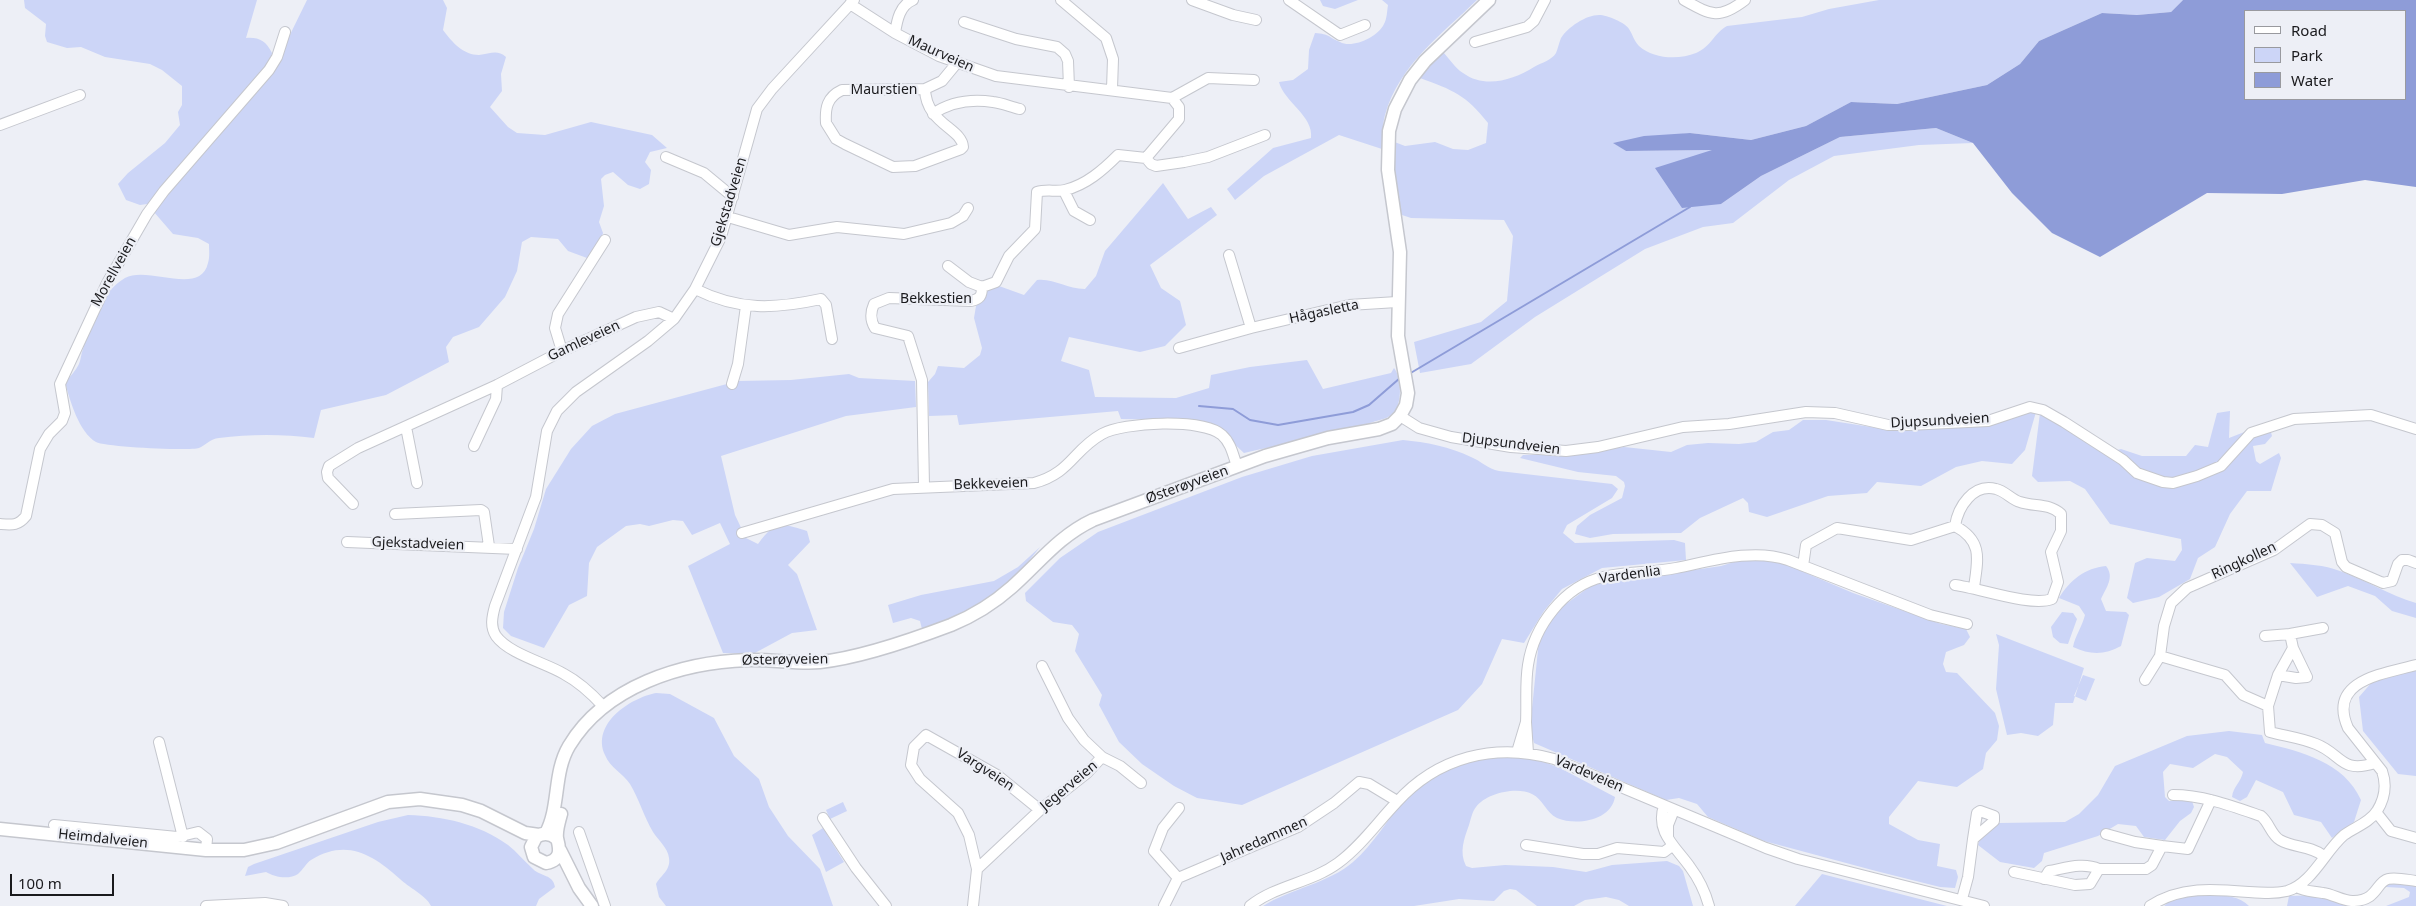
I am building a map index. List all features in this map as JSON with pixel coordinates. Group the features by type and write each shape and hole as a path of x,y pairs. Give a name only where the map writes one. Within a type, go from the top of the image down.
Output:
{"main road":[{"path":"1400,416 1407,399 1401,356 1397,302 1400,239 1388,170 1387,151 1395,109 1410,80 1425,61 1488,0"},
{"name":"Østerøyveien","path":"551,839 567,768 576,738 602,706 635,688 667,674 698,665 736,660 807,662 833,660 950,625 978,612 1000,597 1056,543 1077,528 1110,512 1287,448 1379,429 1392,424 1400,416"},
{"name":"Heimdalveien","path":"0,829 206,850 244,850 267,845 379,807 388,802 412,799 449,802 481,811 525,833 551,839"},
{"name":"Heimdalveien","path":"379,807 432,806 468,813 521,839 531,850"},
{"path":"551,839 533,841 531,850 538,860 550,862 574,877"},
{"path":"550,862 557,858 551,839"},
{"path":"551,839 592,906"}],"street":[{"path":"895,32 897,20 904,6 912,0"},
{"path":"1061,0 1106,38 1113,59 1112,89"},
{"path":"1192,0 1233,15 1256,20"},
{"path":"1289,0 1340,35 1365,25"},
{"path":"1475,42 1527,28 1534,21 1546,0"},
{"path":"1684,0 1708,13 1717,15 1734,9 1745,0"},
{"name":"Maurveien","path":"852,2 895,32 956,64 996,76 1172,98"},
{"name":"Gjekstadveien","path":"602,706 591,692 564,674 502,642 494,633 492,616 536,497 547,431 557,411 576,392 648,341 674,319 695,289 715,251 728,217 757,109 772,89 852,2"},
{"path":"964,22 1016,39 1057,47 1065,54 1068,61 1069,86"},
{"name":"Morellveien","path":"0,524 16,525 26,516 40,450 44,440 62,421 65,413 60,384 107,283 146,214 270,70 277,57 285,32"},
{"name":"Maurstien","path":"925,90 927,107 960,139 963,147 915,166 893,167 885,164 836,139 826,123 828,101 834,94 842,90 925,90 942,81 956,64"},
{"path":"1146,158 1179,119 1179,107 1172,98 1208,78 1254,80"},
{"path":"0,125 80,95"},
{"path":"933,114 948,105 974,102 994,102 1020,109"},
{"path":"982,287 996,282 1009,256 1034,229 1037,192 1064,191 1091,178 1104,169 1118,155 1146,158 1151,164 1156,166 1208,157 1265,135"},
{"path":"666,157 704,173 733,197"},
{"path":"1064,191 1074,211 1090,220"},
{"path":"728,217 789,235 837,227 904,234 951,223 963,216 968,208"},
{"path":"562,351 556,330 557,318 605,240"},
{"path":"1229,255 1251,328"},
{"name":"Bekkestien","path":"924,486 920,370 908,336 875,328 871,322 871,311 874,304 889,298 971,301 978,299 982,295 982,287 969,282 948,266"},
{"path":"695,289 746,306 785,306 821,299 826,305 832,338"},
{"name":"Hågasletta","path":"1179,348 1251,328 1349,305 1397,302"},
{"path":"732,384 738,364 746,306"},
{"name":"Gamleveien","path":"353,504 328,478 326,472 329,466 358,448 497,385 562,351 650,312 664,314 674,319"},
{"path":"474,446 496,399 497,385"},
{"name":"Djupsundveien","path":"1400,416 1419,428 1451,437 1511,447 1566,451 1598,447 1683,427 1729,424 1806,412 1835,413 1888,425 1908,425 1988,421 2030,407 2043,410 2064,422 2123,460 2138,473 2163,482 2173,483 2221,466 2251,433 2294,420 2371,415 2416,429"},
{"name":"Bekkeveien","path":"742,533 893,488 1034,483 1051,478 1061,472 1086,446 1100,435 1124,426 1145,424 1181,425 1215,431 1227,442 1237,466"},
{"path":"406,427 417,483"},
{"path":"1955,526 1960,505 1984,489 1997,489 2020,502 2050,507 2061,514 2061,531 2051,552 2058,582 2052,599 2046,601 2025,600 1974,587 1955,585"},
{"path":"395,514 481,510 486,518 489,546"},
{"name":"Ringkollen","path":"2145,680 2160,656 2164,626 2174,598 2204,580 2274,550 2310,524 2322,525 2334,533 2337,537 2342,562 2346,568 2356,574 2388,583 2402,560 2416,563"},
{"path":"1803,566 1806,545 1838,528 1911,540 1955,526 1967,533 1976,546 1977,563 1974,587"},
{"name":"Gjekstadveien","path":"347,542 489,546 517,549"},
{"name":"Vardenlia","path":"1528,753 1526,722 1528,665 1532,648 1552,610 1578,587 1604,577 1668,570 1753,555 1780,557 1930,615 1967,624"},
{"path":"2265,636 2323,628"},
{"path":"2278,675 2296,678 2307,677 2293,648 2290,634"},
{"path":"2293,648 2278,675 2268,706 2270,732 2316,744 2351,766 2361,767 2375,763"},
{"path":"2160,656 2225,675 2243,695 2268,706"},
{"path":"2150,906 2162,898 2191,890 2266,893 2287,891 2297,887 2346,834 2371,818 2381,805 2385,785 2382,771 2348,728 2343,711 2344,703 2354,686 2366,679 2416,665"},
{"name":"Jegerveien","path":"977,869 1040,810 1088,773 1102,757 1084,740 1068,718 1042,666"},
{"name":"Vardenlia","path":"1517,752 1526,722"},
{"name":"Vargveien","path":"977,869 970,835 962,819 945,800 920,779 911,765 914,747 926,735 998,775 1040,810"},
{"path":"159,742 183,837"},
{"name":"Vardeveien","path":"1250,906 1267,894 1316,876 1339,863 1397,802 1421,780 1456,761 1487,753 1517,752 1554,759 1766,848 1798,859 1984,906"},
{"path":"1102,757 1120,766 1141,783"},
{"name":"Jahredammen","path":"1178,878 1298,826 1334,803 1359,782 1369,784 1397,802"},
{"path":"2173,795 2189,795 2210,800 2261,816 2267,821 2276,838 2314,849 2324,856"},
{"path":"2106,834 2135,842 2188,849 2210,800"},
{"path":"1164,906 1178,878 1154,851 1163,828 1180,808"},
{"path":"1669,808 1660,816 1670,842 1699,881 1708,906"},
{"path":"2376,812 2391,831 2416,838"},
{"path":"823,818 856,868 886,906"},
{"name":"Heimdalveien","path":"54,825 150,836 183,837 201,833 207,839 206,850"},
{"path":"579,832 605,906"},
{"path":"1962,899 1968,877 1973,839"},
{"path":"1526,845 1583,854 1598,854 1617,848 1664,852 1670,842"},
{"path":"2044,879 2048,871 2089,864 2099,869 2146,869 2152,865 2162,846"},
{"path":"973,906 977,869"},
{"path":"2014,872 2075,885 2090,884 2099,869"},
{"path":"2297,887 2301,890 2325,893 2352,901 2364,899 2376,893 2381,883 2389,878 2416,881"},
{"path":"206,906 265,903 283,906"}],"green space":[{"path":"24,0 257,0 246,38 255,38 262,41 272,53 280,55 307,0 443,0 447,8 443,30 454,43 468,53 479,55 500,53 506,57 501,74 502,91 490,107 508,127 517,133 545,135 591,122 652,135 667,148 650,152 645,162 651,170 649,184 640,189 628,185 613,172 601,179 604,206 599,222 603,233 600,244 594,253 587,258 568,251 558,239 531,237 522,242 517,271 505,297 479,327 453,337 446,347 449,362 386,395 321,410 314,438 279,435 230,437 216,439 199,448 192,449 147,448 103,444 96,442 90,437 80,424 65,382 79,364 89,329 103,300 116,284 125,278 135,275 147,275 184,279 195,278 203,273 209,261 209,244 198,238 173,234 147,204 140,205 126,200 118,184 128,173 165,143 180,125 178,112 182,105 182,86 162,70 150,64 105,57 81,47 67,48 47,42 45,36 46,24 25,8"},
{"path":"1320,0 1358,0 1335,9 1323,6"},
{"path":"1382,0 1477,0 1436,38 1400,81 1385,115 1382,149 1339,135 1264,176 1235,200 1227,189 1273,148 1311,138 1311,130 1304,116 1287,96 1279,82 1293,80 1308,69 1309,50 1315,33 1326,35 1345,44 1364,41 1381,29 1385,22 1388,5"},
{"path":"1879,0 2183,0 2171,12 2137,15 2102,13 2039,41 2020,64 1987,85 1897,104 1851,102 1806,126 1751,140 1690,133 1614,143 1626,151 1715,150 1721,204 1761,176 1840,137 1936,128 1973,143 1919,145 1834,156 1789,180 1733,223 1703,227 1645,249 1535,317 1471,364 1420,373 1414,342 1481,322 1507,301 1513,236 1504,220 1411,218 1399,214 1388,158 1392,141 1405,146 1435,142 1453,149 1468,150 1486,143 1488,123 1473,106 1458,94 1420,78 1442,51 1457,68 1472,78 1480,81 1499,81 1517,76 1552,58 1556,53 1561,38 1568,30 1583,19 1594,16 1607,16 1624,24 1637,44 1651,54 1666,57 1682,57 1701,50 1727,26 1802,17 1829,9"},
{"path":"1163,183 1188,219 1211,207 1217,215 1150,265 1161,288 1180,301 1186,325 1165,346 1140,352 1069,337 1061,361 1089,370 1095,397 1176,398 1209,388 1211,375 1250,367 1307,360 1323,389 1391,373 1394,368 1400,385 1398,406 1395,411 1387,418 1357,427 1244,453 1217,428 1181,420 1121,419 1118,411 959,425 957,415 929,416 928,382 935,374 938,366 964,368 980,355 982,348 974,318 976,306 988,289 999,286 1024,295 1037,280 1043,280 1085,289 1096,276 1105,251"},
{"path":"849,374 859,378 915,381 916,407 846,416 721,456 735,515 746,538 758,544 774,527 785,525 807,531 810,542 788,565 797,574 817,630 792,633 753,654 723,653 688,566 730,544 720,523 692,535 683,521 673,520 649,526 640,524 626,526 597,547 589,563 587,596 569,605 544,648 511,636 503,628 504,612 518,568 534,529 546,489 571,449 592,426 615,414 738,381 791,380"},
{"path":"2020,409 2036,412 2025,450 2012,464 1982,461 1956,467 1921,486 1877,482 1867,493 1828,496 1767,517 1749,512 1748,503 1743,498 1700,518 1681,533 1613,534 1590,538 1575,534 1577,526 1590,515 1622,498 1624,482 1616,476 1578,472 1520,458 1523,455 1584,453 1624,447 1671,452 1687,445 1756,442 1773,432 1789,430 1803,420 1826,420 1884,429 1912,430 1950,425 1984,427"},
{"path":"2230,411 2229,438 2265,424 2270,429 2272,436 2265,444 2253,446 2256,461 2260,464 2279,453 2281,458 2271,491 2247,491 2230,514 2215,547 2198,558 2190,579 2159,597 2133,603 2127,598 2135,563 2147,558 2175,561 2182,550 2181,539 2110,524 2085,489 2070,481 2038,482 2032,476 2040,413 2114,451 2121,449 2142,456 2186,456 2195,445 2208,447 2217,413"},
{"path":"1403,440 1455,450 1491,469 1499,471 1612,484 1618,489 1612,498 1567,525 1563,533 1575,543 1674,540 1685,543 1686,560 1602,568 1562,589 1544,611 1524,643 1502,639 1482,684 1458,710 1242,805 1197,798 1174,786 1142,764 1119,742 1099,705 1102,695 1075,651 1079,634 1072,625 1053,622 1026,601 1025,593 1060,558 1098,532 1242,477 1312,456"},
{"path":"1040,547 1007,586 976,608 922,629 920,621 911,618 893,623 888,605 921,595 994,581 1018,567"},
{"path":"1744,559 1780,562 1853,593 1941,624 1966,629 1970,637 1964,645 1946,652 1943,664 1946,672 1957,673 1995,713 1999,726 1997,740 1986,753 1983,769 1957,787 1918,781 1889,817 1889,824 1918,840 1940,844 1937,866 1956,870 1958,877 1955,888 1940,887 1764,841 1708,817 1697,804 1679,798 1666,800 1534,743 1530,728 1539,640 1559,609 1592,585 1721,566"},
{"path":"2290,563 2334,569 2416,603 2416,618 2392,611 2375,596 2348,586 2317,597"},
{"path":"2106,566 2109,570 2110,578 2101,599 2106,611 2126,612 2129,615 2121,646 2109,651 2091,653 2073,647 2085,615 2079,606 2059,598 2073,580 2091,569"},
{"path":"2062,612 2073,613 2077,619 2068,644 2060,643 2053,637 2051,627"},
{"path":"1996,634 2084,668 2073,703 2055,703 2053,725 2038,736 2021,733 2007,735 1996,689 1999,645"},
{"path":"2416,670 2416,776 2398,774 2363,731 2359,697 2372,682"},
{"path":"2083,675 2095,679 2086,701 2074,696"},
{"path":"656,693 670,694 714,718 734,756 759,779 769,807 788,836 820,869 833,906 666,906 659,897 656,884 669,866 668,854 650,826 630,784 607,760 602,744 603,733 608,723 616,714 635,700"},
{"path":"2229,731 2262,735 2265,743 2307,755 2333,768 2344,776 2354,787 2361,800 2354,822 2332,838 2321,822 2294,815 2283,792 2256,780 2247,797 2240,801 2232,797 2243,772 2227,757 2215,754 2193,768 2170,764 2163,772 2165,797 2169,801 2192,801 2194,807 2191,813 2180,821 2165,840 2144,837 2136,826 2118,824 2098,836 2044,853 2042,861 2034,868 2000,862 1978,845 1981,835 1999,823 2065,822 2079,814 2098,795 2115,766 2187,736"},
{"path":"1491,754 1537,759 1562,769 1615,797 1607,812 1583,821 1565,820 1553,816 1536,796 1526,792 1502,792 1487,798 1475,809 1465,835 1463,856 1466,866 1472,868 1505,865 1553,867 1586,872 1612,865 1667,861 1679,866 1683,871 1693,906 1629,906 1619,900 1606,897 1585,900 1574,906 1537,906 1516,890 1510,889 1504,891 1494,901 1459,899 1414,906 1263,906 1321,881 1353,862 1368,847 1407,797 1424,782 1446,771"},
{"path":"843,802 847,811 830,819 826,810"},
{"path":"408,815 447,819 485,832 508,845 536,872 552,880 555,887 539,899 536,906 431,906 422,895 380,863 359,852 348,850 336,850 311,860 294,876 277,876 266,872 245,876 248,867 254,864 378,822"},
{"path":"823,828 844,862 826,872 812,835"},
{"path":"1822,874 1947,906 1795,906"},
{"path":"2387,883 2416,885 2416,906 2386,906 2409,897 2410,892 2404,888 2386,887"},
{"path":"2196,895 2231,897 2249,906 2164,906 2170,901"},
{"path":"2321,895 2354,906 2287,906 2289,896"}],"water":[{"path":"2183,0 2416,0 2416,187 2365,180 2282,194 2207,193 2100,257 2052,233 2012,193 1973,143 1936,128 1840,137 1761,176 1721,204 1682,208 1655,168 1712,150 1626,151 1613,143 1644,136 1690,133 1751,140 1806,126 1851,102 1897,104 1987,85 2020,64 2039,41 2102,13 2137,15 2171,12"}],"waterway":[{"path":"1409,374 1690,207"},
{"path":"1199,406 1233,409 1250,420 1278,425 1353,412 1369,405 1400,378"}]}
